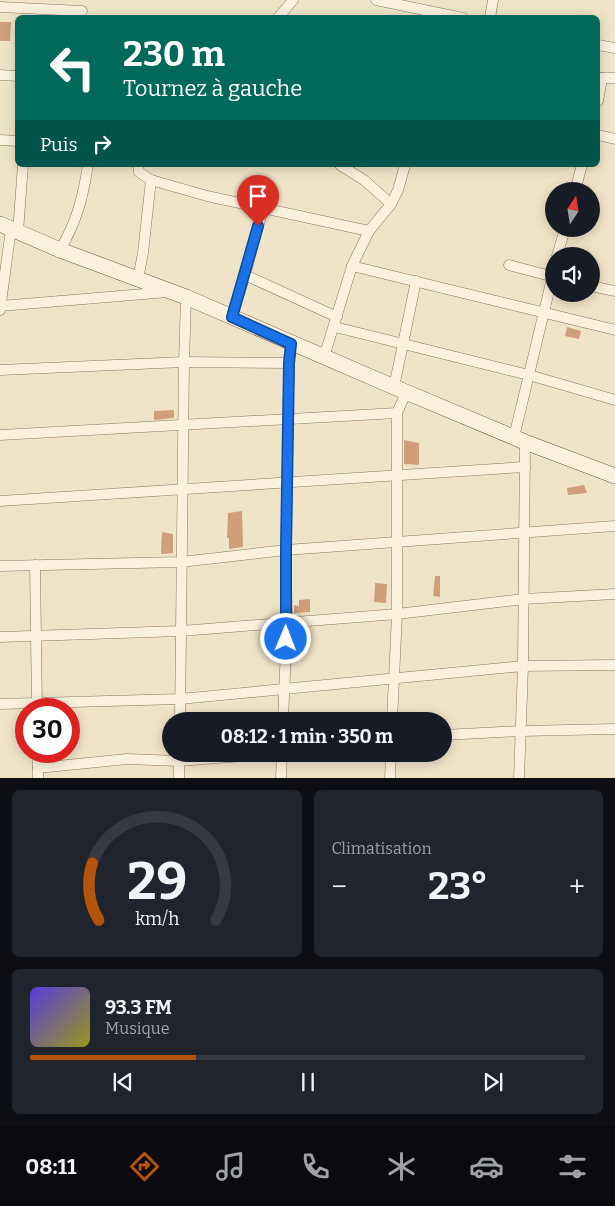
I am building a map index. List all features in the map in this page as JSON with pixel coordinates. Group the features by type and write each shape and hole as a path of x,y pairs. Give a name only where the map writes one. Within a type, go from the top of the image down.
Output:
{"main road":[{"path":"10,228 60,250 179,294 291,344 519,440 615,476"}],"street":[{"path":"280,15 293,0"},
{"path":"376,0 448,15"},
{"path":"490,15 493,0"},
{"path":"0,7 82,12"},
{"path":"600,45 615,48"},
{"path":"0,74 15,76"},
{"path":"600,78 615,78"},
{"path":"600,135 615,139"},
{"path":"0,140 15,141"},
{"path":"0,310 10,228 23,167"},
{"path":"60,250 70,234 78,214 88,167"},
{"path":"138,167 139,172 151,180 207,196 369,231"},
{"path":"343,167 364,180 390,204"},
{"path":"324,357 352,266 369,231 390,204 398,190 404,167"},
{"path":"577,182 581,167"},
{"path":"138,279 151,180"},
{"path":"232,317 262,209"},
{"path":"352,266 615,330"},
{"path":"509,266 545,273"},
{"path":"244,274 336,322 403,344 528,375 615,400"},
{"path":"392,712 397,614 397,413 403,344 416,281"},
{"path":"600,288 615,291"},
{"path":"0,306 179,294 184,362 180,712"},
{"path":"519,778 523,666 525,467 519,440 528,375 546,302"},
{"path":"283,712 287,623 286,550 289,363 291,344"},
{"path":"0,370 184,362 289,363"},
{"path":"0,435 397,413"},
{"path":"0,501 525,467"},
{"path":"0,566 181,562 286,550 615,526"},
{"path":"35,565 37,698"},
{"path":"0,637 180,631 397,614 524,599 615,594"},
{"path":"80,704 180,699 523,666 615,665"},
{"path":"0,704 15,705"},
{"path":"452,735 615,729"},
{"path":"38,773 127,759 162,758"},
{"path":"179,762 179,778"},
{"path":"281,778 282,762"},
{"path":"390,778 391,762"}],"building":[{"path":"0,22 11,22 10,41 0,41"},
{"path":"567,327 581,331 579,339 565,336"},
{"path":"174,410 174,418 154,420 154,411"},
{"path":"404,440 419,443 419,465 404,464"},
{"path":"584,485 587,493 568,495 567,488"},
{"path":"242,511 243,547 229,549 229,538 227,538 228,513"},
{"path":"162,532 173,534 173,553 161,554"},
{"path":"435,576 440,576 440,597 433,596"},
{"path":"375,583 387,584 386,603 374,602"},
{"path":"310,599 310,612 294,613 294,605 299,606 299,600"}],"route":[{"path":"258,226 232,317 291,344 289,363 286,639"}]}
